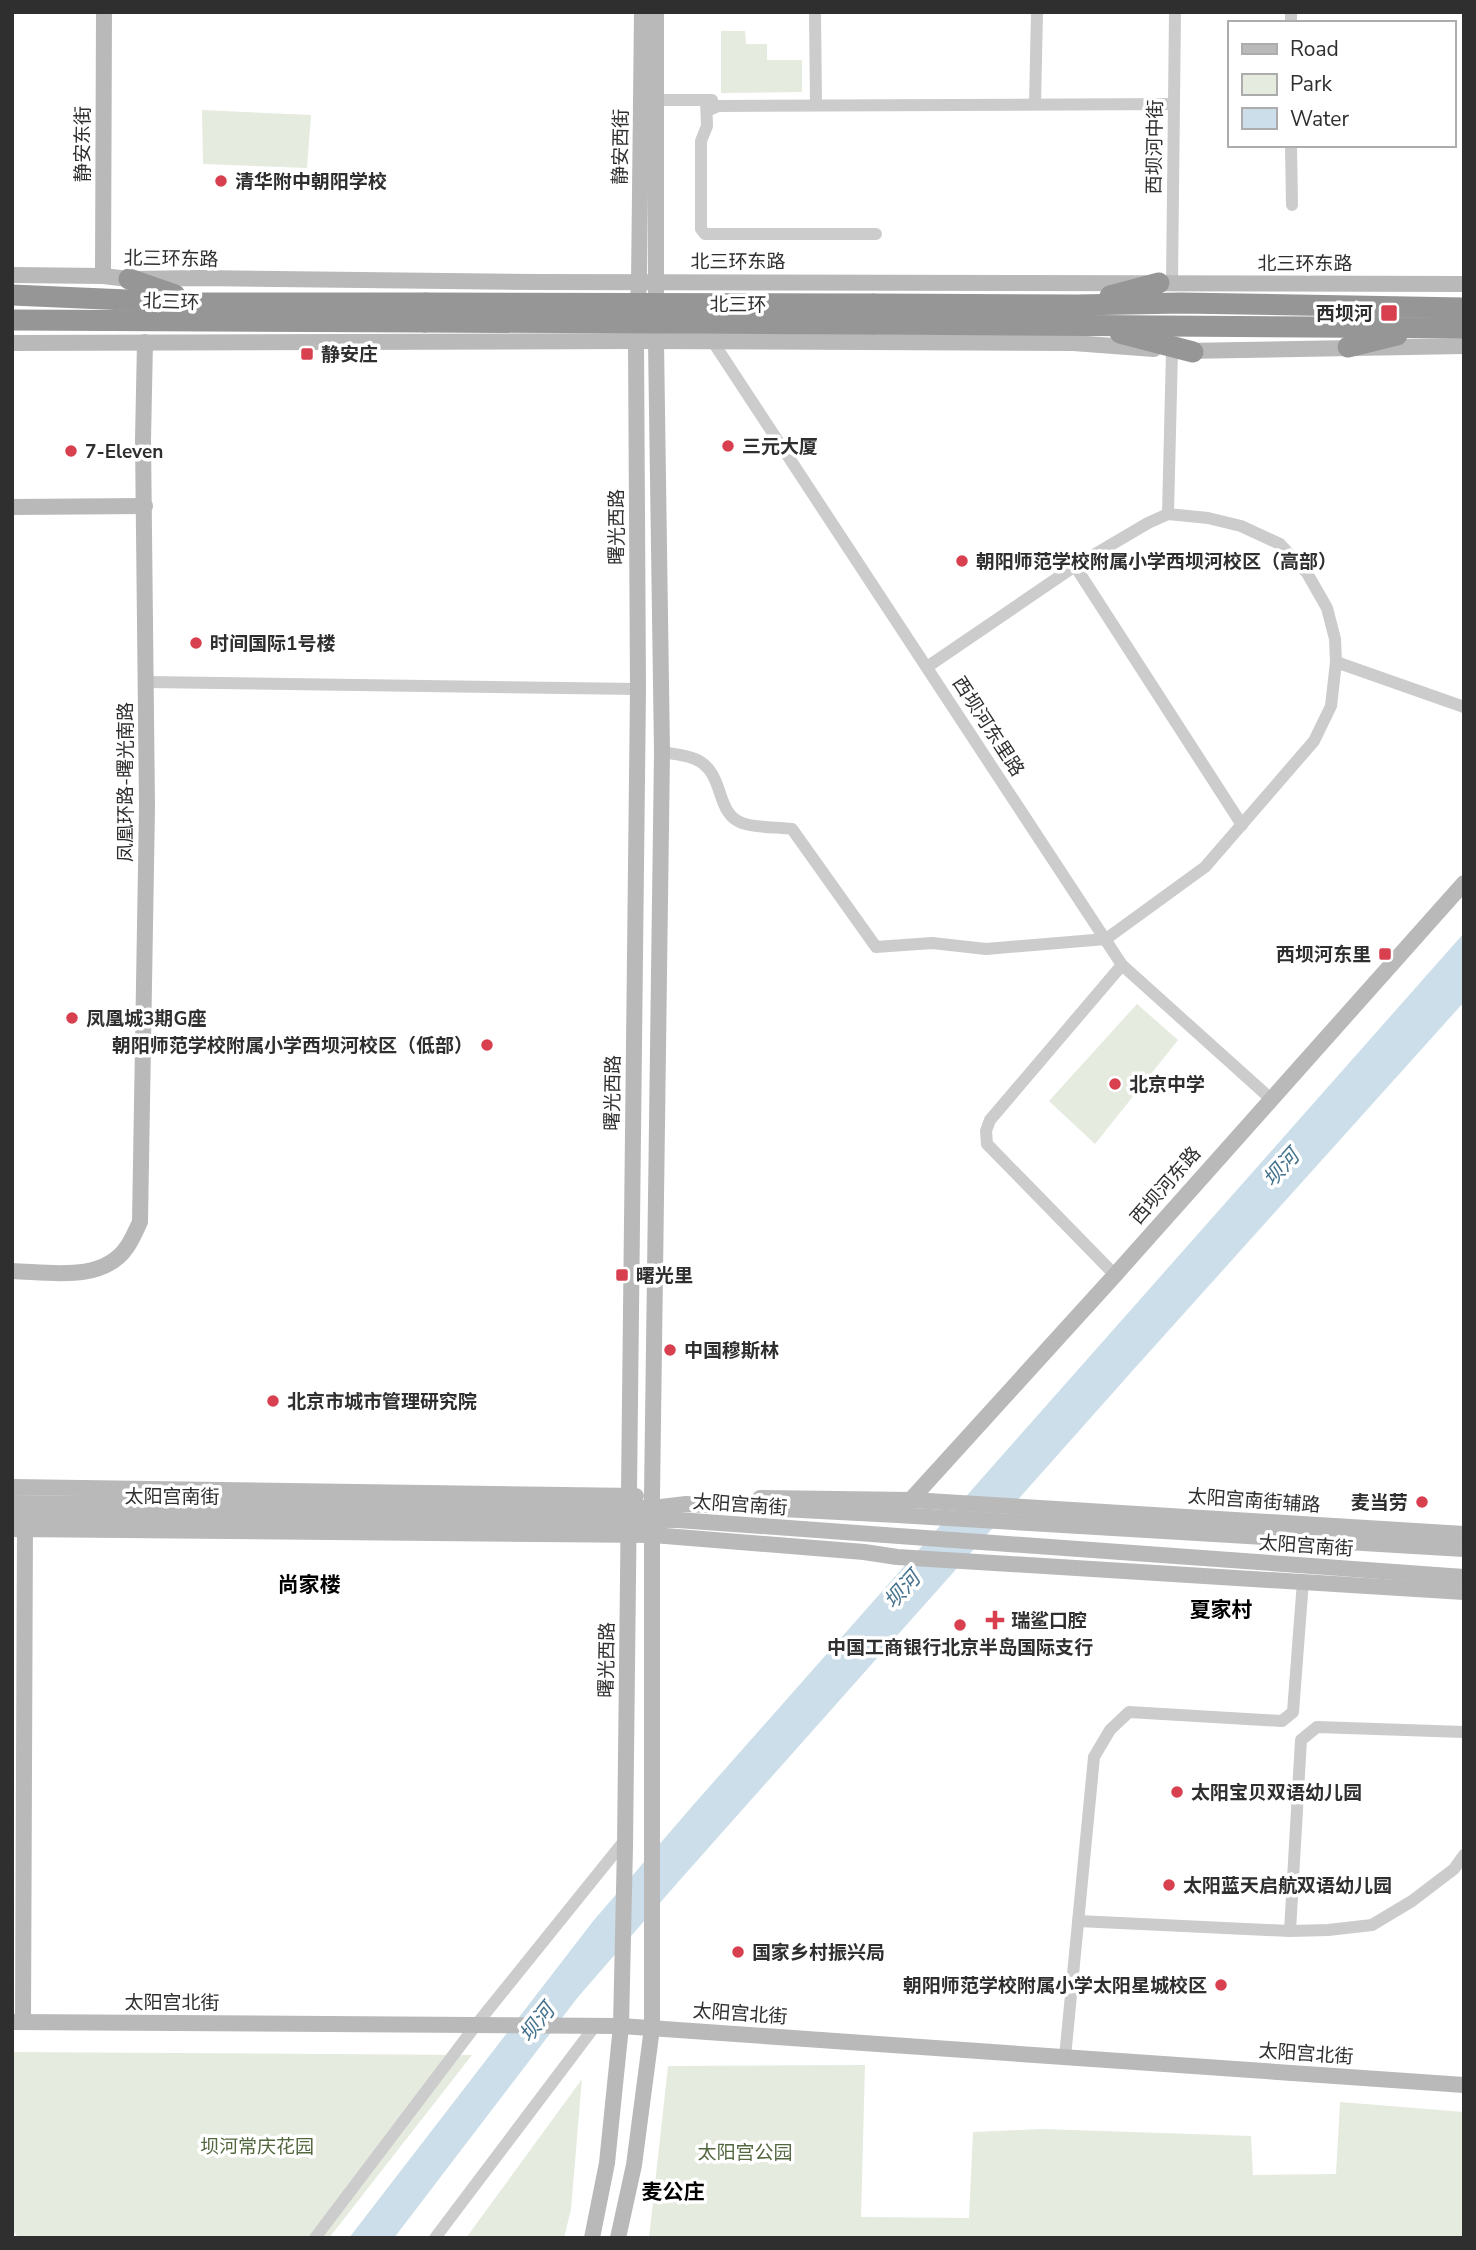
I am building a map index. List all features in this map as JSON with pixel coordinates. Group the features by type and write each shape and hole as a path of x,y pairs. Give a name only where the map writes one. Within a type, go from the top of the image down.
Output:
{"highway":[{"path":"129,279 197,303"},
{"path":"1077,305 1165,282"},
{"name":"北三环","path":"12,295 425,313"},
{"name":"北三环","path":"12,320 425,313 873,314 1181,303 1464,308"},
{"name":"北三环","path":"873,314 1087,325 1464,328"},
{"path":"1087,325 1193,352"},
{"path":"1348,347 1431,328"}],"street":[{"name":"静安东街","path":"103,276 104,12"},
{"path":"633,12 630,109 635,282"},
{"name":"静安西街","path":"635,282 642,12"},
{"name":"静安西街","path":"656,12 661,100 662,282 656,342"},
{"path":"664,12 661,100 718,106 1174,104"},
{"path":"816,12 816,105"},
{"path":"1035,104 1037,12"},
{"name":"西坝河中街","path":"1165,282 1174,104 1175,12"},
{"path":"630,109 641,78"},
{"path":"709,104 707,126 701,141 701,229 705,234 876,234"},
{"path":"1291,147 1292,205"},
{"name":"北三环东路","path":"12,275 103,276 129,279 536,282 1464,284"},
{"path":"535,341 536,282"},
{"name":"曙光西路","path":"621,2026 638,689 635,282"},
{"path":"752,342 754,282"},
{"name":"凤凰环路-曙光南路","path":"12,1271 86,1273 109,1264 126,1249 140,1222 147,820 145,342"},
{"path":"618,2238 634,2165 652,2028 653,1515 662,752 656,342"},
{"name":"西坝河东里路","path":"713,342 1122,965 1271,1099"},
{"path":"12,343 1073,343 1193,352 1464,346"},
{"path":"1168,514 1172,350"},
{"path":"12,507 145,506"},
{"path":"662,752 694,758 705,765 716,779 726,812 741,823 792,829 876,947 932,943 986,949 1107,939 1205,867 1314,741 1331,706 1336,663 1335,639 1328,608 1307,573 1280,544 1241,526 1208,518 1168,514 1075,566 927,667"},
{"path":"1075,566 1242,825"},
{"path":"1336,663 1464,707"},
{"path":"147,682 638,689"},
{"name":"西坝河东路","path":"864,1552 1464,883"},
{"path":"1115,1275 988,1144 986,1131 990,1120 1122,965"},
{"name":"太阳宫南街","path":"12,1487 628,1515"},
{"name":"太阳宫南街","path":"19,1516 653,1515 911,1500 955,1502"},
{"name":"太阳宫南街辅路","path":"955,1502 1464,1534"},
{"name":"太阳宫南街","path":"653,1515 685,1504 1464,1549"},
{"name":"太阳宫南街","path":"653,1515 678,1520 878,1536 1464,1577"},
{"name":"太阳宫南街","path":"19,1516 653,1515 906,1558 1464,1592"},
{"path":"18,2022 19,1516"},
{"path":"1065,2057 1094,1757 1110,1730 1129,1712 1282,1721 1293,1712 1303,1581"},
{"path":"1290,1931 1301,1740 1317,1727 1464,1732"},
{"path":"315,2238 477,2025 625,1843"},
{"path":"1078,1921 1290,1931 1372,1925 1412,1901 1454,1869 1464,1855"},
{"name":"太阳宫北街","path":"18,2022 621,2026 1464,2085"},
{"path":"435,2238 595,2026"},
{"path":"592,2238 607,2163 621,2026"}],"green space":[{"path":"721,31 745,31 746,44 767,44 767,60 802,60 802,92 721,93"},
{"path":"202,110 311,115 307,168 203,164"},
{"path":"1137,1004 1178,1040 1095,1144 1049,1101"},
{"name":"坝河常庆花园","path":"12,2052 472,2055 329,2238 19,2238 12,2230"},
{"name":"太阳宫公园","path":"865,2065 861,2217 969,2218 973,2132 1042,2129 1251,2136 1253,2175 1336,2174 1340,2102 1464,2112 1464,2238 649,2238 668,2066"},
{"path":"582,2079 571,2209 564,2238 466,2238"}],"water":[{"name":"坝河","path":"1464,933 1464,1002 1134,1369 578,1997 394,2238 349,2238 594,1920"}],"place":[{"name":"清华附中朝阳学校","path":"221,181"},
{"name":"西坝河","path":"1389,313"},
{"name":"静安庄","path":"307,354"},
{"name":"三元大厦","path":"728,446"},
{"name":"7-Eleven","path":"71,451"},
{"name":"朝阳师范学校附属小学西坝河校区（高部）","path":"962,561"},
{"name":"时间国际1号楼","path":"196,643"},
{"name":"西坝河东里","path":"1385,954"},
{"name":"凤凰城3期G座","path":"72,1018"},
{"name":"朝阳师范学校附属小学西坝河校区（低部）","path":"487,1045"},
{"name":"北京中学","path":"1115,1084"},
{"name":"曙光里","path":"622,1275"},
{"name":"中国穆斯林","path":"670,1350"},
{"name":"北京市城市管理研究院","path":"273,1401"},
{"name":"麦当劳","path":"1422,1502"},
{"name":"瑞鲨口腔","path":"995,1620"},
{"name":"中国工商银行北京半岛国际支行","path":"960,1625"},
{"name":"太阳宝贝双语幼儿园","path":"1177,1792"},
{"name":"太阳蓝天启航双语幼儿园","path":"1169,1885"},
{"name":"国家乡村振兴局","path":"738,1952"},
{"name":"朝阳师范学校附属小学太阳星城校区","path":"1221,1985"}],"district":[{"name":"尚家楼","path":"309,1585"},
{"name":"夏家村","path":"1221,1610"},
{"name":"麦公庄","path":"673,2192"}]}
